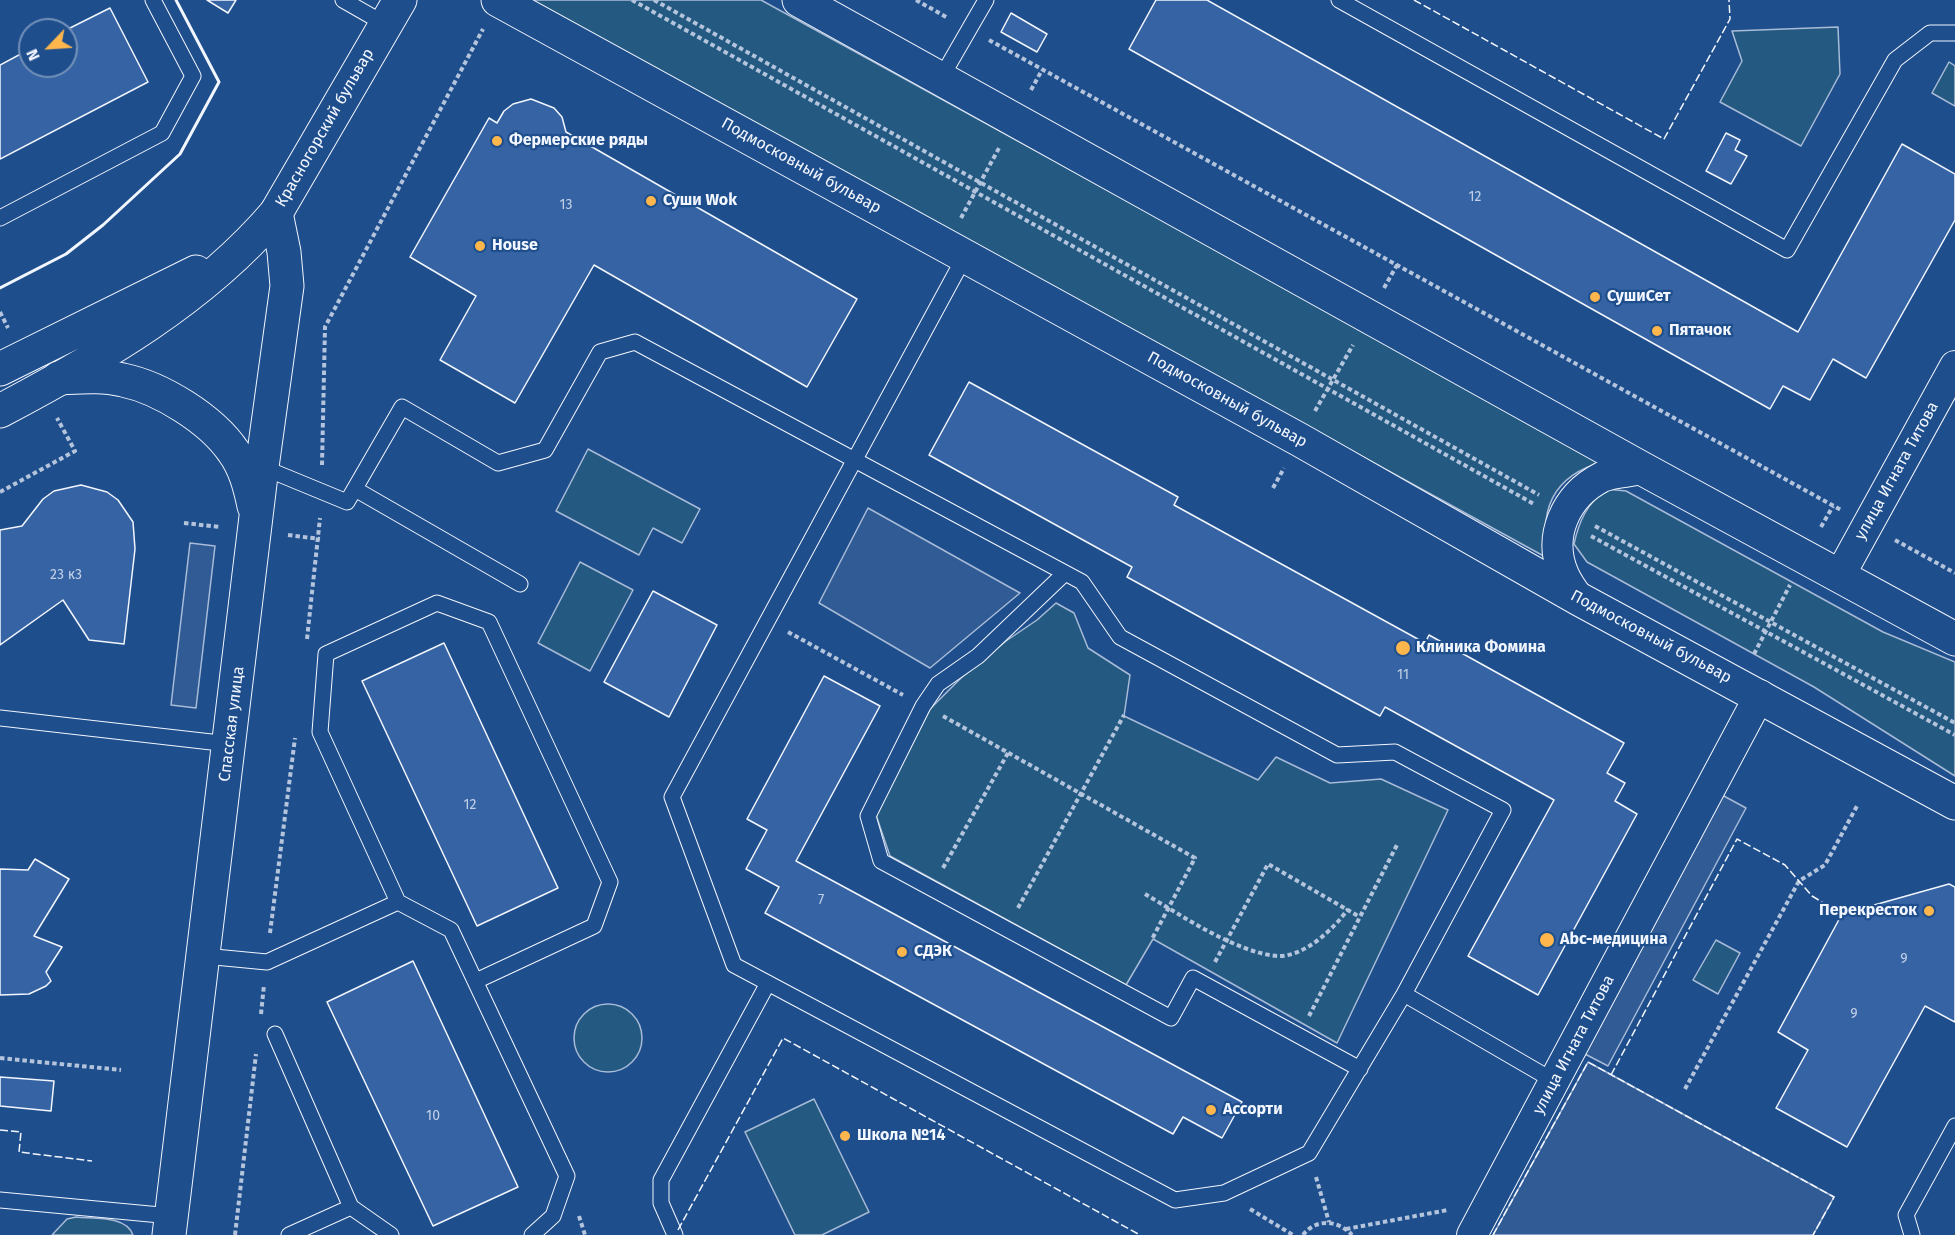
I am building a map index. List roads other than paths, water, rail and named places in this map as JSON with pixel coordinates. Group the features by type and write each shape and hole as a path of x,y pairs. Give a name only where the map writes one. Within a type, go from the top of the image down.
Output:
{"street":[{"name":"Подмосковный бульвар","path":"498,0 1300,440 1579,599 1760,695 1955,803"},
{"path":"799,0 1369,315 1643,470 1955,639"},
{"name":"Красногорский бульвар","path":"0,411 159,318 203,284 241,250 276,213 393,12"},
{"name":"Спасская улица","path":"170,1225 229,744 267,526 262,467 287,286 284,252 276,213"},
{"name":"Красногорский бульвар","path":"0,369 241,250"},
{"name":"улица Игната Титова","path":"1840,575 1955,366"},
{"path":"59,378 93,376 123,380 150,388 206,420 234,451 267,526"},
{"path":"1579,599 1564,575 1557,532 1563,514 1583,490 1603,476 1643,470"},
{"name":"улица Игната Титова","path":"1472,1235 1760,695"}],"lane":[{"path":"0,218 162,133 193,76 153,0"},
{"path":"343,0 393,12"},
{"path":"941,78 986,0"},
{"path":"1339,0 1787,250 1895,60 1930,33 1955,33"},
{"path":"262,467 347,502 402,407 498,463 545,450 600,352 635,342 856,460 1082,582 1120,637 1326,749 1336,754 1395,752 1503,810 1404,994 1309,1153 1224,1193 1175,1200 734,965 672,797 766,621 856,460 965,256"},
{"path":"355,489 520,584"},
{"path":"1065,573 978,656 938,684 923,706 868,816 882,861 1172,1018 1193,978 1360,1070"},
{"path":"476,981 594,926 610,882 489,622 437,603 326,654 320,732 398,902 451,930 567,1176 553,1216 532,1235"},
{"path":"0,718 229,744"},
{"path":"204,956 267,962 398,902"},
{"path":"675,1235 662,1203 661,1180 768,983"},
{"path":"1404,994 1554,1081"},
{"path":"275,1034 351,1207 391,1235"},
{"path":"1912,1235 1906,1215 1955,1126"},
{"path":"0,1200 170,1225"},
{"path":"289,1235 351,1207"}],"place":[{"name":"Фермерские ряды","path":"497,141"},
{"name":"Суши Wok","path":"651,201"},
{"name":"House","path":"480,246"},
{"name":"СушиСет","path":"1595,297"},
{"name":"Пятачок","path":"1657,331"},
{"name":"Клиника Фомина","path":"1403,648"},
{"name":"Перекресток","path":"1929,911"},
{"name":"Abc-медицина","path":"1547,940"},
{"name":"СДЭК","path":"902,952"},
{"name":"Ассорти","path":"1211,1110"},
{"name":"Школа №14","path":"845,1136"}]}
